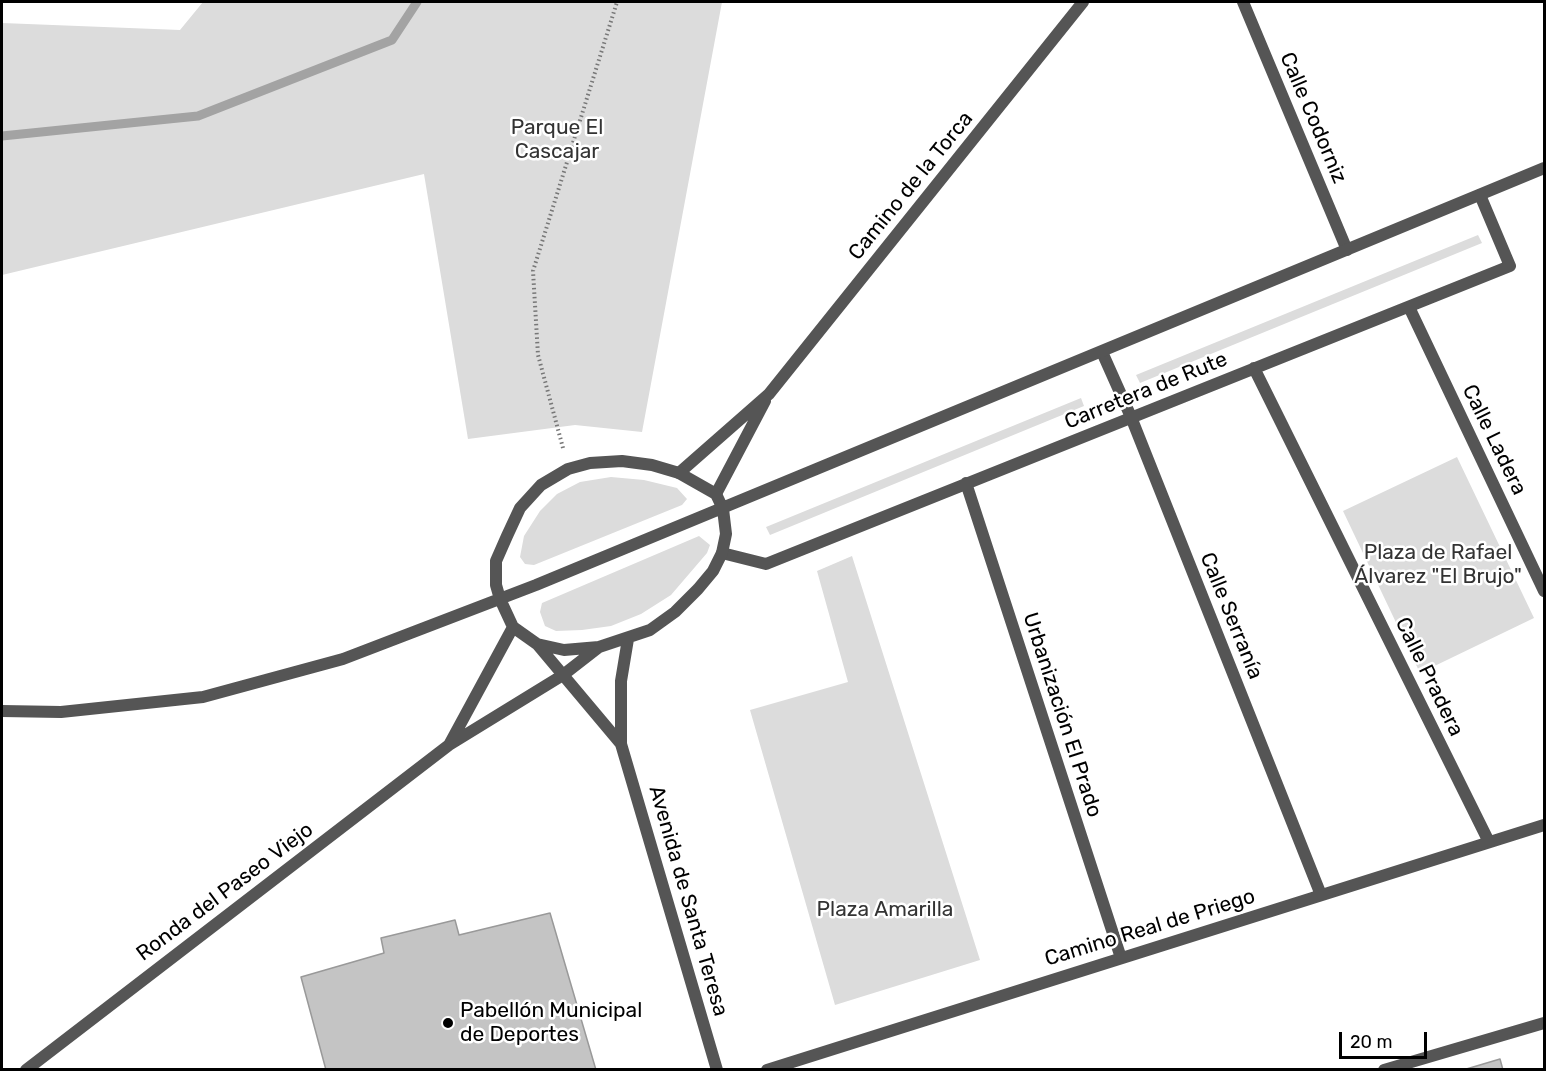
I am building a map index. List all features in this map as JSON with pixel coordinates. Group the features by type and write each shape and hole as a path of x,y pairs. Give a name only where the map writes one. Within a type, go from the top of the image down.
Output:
{"street":[{"name":"Camino de la Torca","path":"679,473 769,394 1083,2"},
{"name":"Calle Codorniz","path":"1243,2 1347,250"},
{"path":"2,711 61,712 203,697 343,659 500,599 723,509 1545,168"},
{"name":"Carretera de Rute","path":"722,553 766,564 1510,266 1480,195"},
{"name":"Calle Ladera","path":"1409,306 1545,591"},
{"name":"Calle Serranía","path":"1102,352 1131,417 1321,895"},
{"name":"Calle Pradera","path":"1254,368 1489,842"},
{"name":"Camino de la Torca","path":"716,494 769,394"},
{"path":"622,461 651,465 679,473 716,494 723,509 726,534 722,553 713,571 675,612 650,630 599,647 564,650 537,644 513,627 496,585 496,561 520,508 541,485 568,470 590,463 622,461"},
{"name":"Urbanización El Prado","path":"966,483 1121,958"},
{"name":"Ronda del Paseo Viejo","path":"449,745 513,627"},
{"name":"Avenida de Santa Teresa","path":"628,639 621,681 621,744 717,1070"},
{"name":"Avenida de Santa Teresa","path":"537,644 621,744"},
{"name":"Ronda del Paseo Viejo","path":"26,1070 449,745 563,675 599,647"},
{"name":"Camino Real de Priego","path":"767,1070 1545,825"},
{"path":"1384,1070 1545,1023"}],"path":[{"path":"568,470 538,355 532,271 618,2"}],"green space":[{"name":"Parque El Cascajar","path":"203,2 722,2 642,432 575,425 468,439 424,174 2,275 2,23 180,30"},
{"path":"1478,235 1482,243 1140,383 1136,375"},
{"path":"1081,398 1084,406 770,535 766,527"},
{"name":"Plaza de Rafael Álvarez \"El Brujo\"","path":"1457,457 1534,618 1420,673 1343,511"},
{"path":"611,477 644,480 677,488 687,499 682,505 534,565 525,564 520,557 524,536 540,511 557,494 580,482"},
{"path":"699,536 710,545 707,553 671,595 641,614 611,626 582,630 556,631 545,626 540,612 542,603"},
{"name":"Plaza Amarilla","path":"852,556 980,960 835,1005 750,710 848,682 817,571"}],"building":[{"name":"Pabellón Municipal de Deportes","path":"550,913 596,1070 326,1070 301,977 384,953 381,938 455,920 459,935"},
{"path":"1500,1059 1503,1070 1463,1070"}],"waterway":[{"path":"2,136 198,116 392,40 417,2"}],"place":[{"name":"Pabellón Municipal de Deportes","path":"448,1023"}]}
